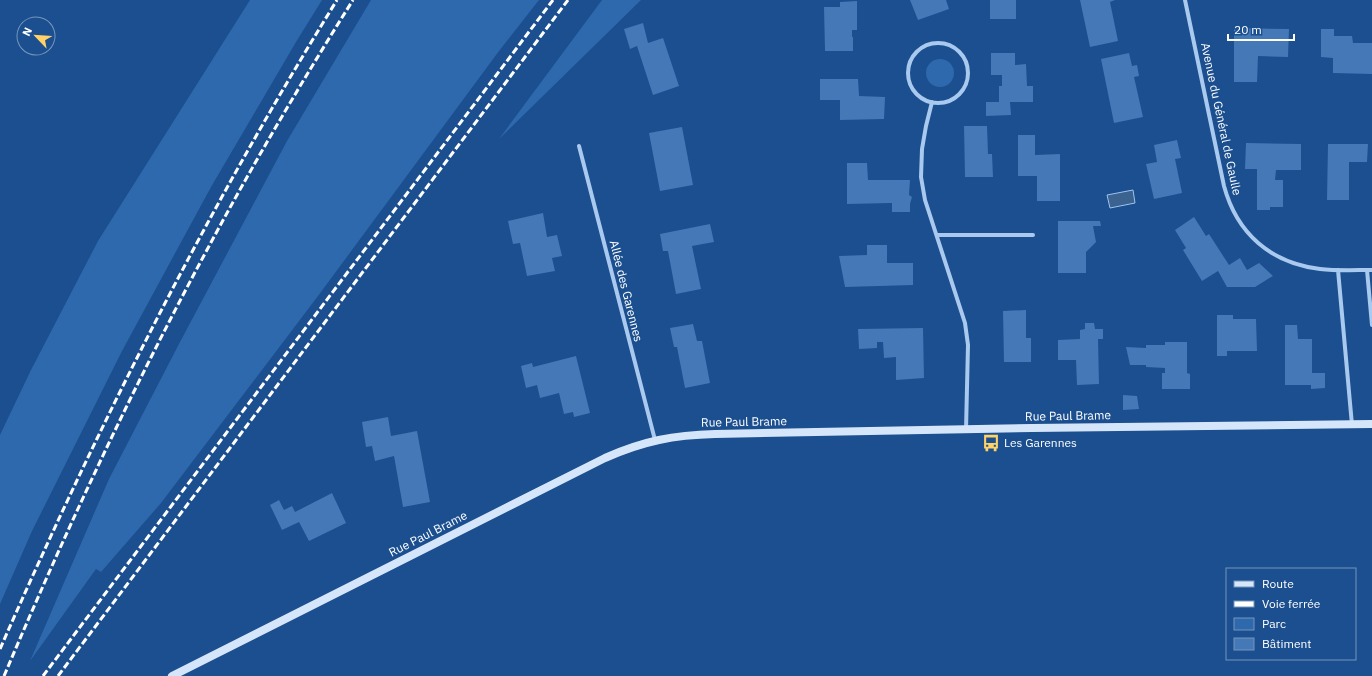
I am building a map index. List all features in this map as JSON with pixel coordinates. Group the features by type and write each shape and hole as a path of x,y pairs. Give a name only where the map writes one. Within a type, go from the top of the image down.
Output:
{"street":[{"name":"Avenue du Général de Gaulle","path":"1185,0 1224,186 1233,212 1257,242 1277,256 1310,267 1338,270 1370,270 1372,325"},
{"path":"940,42 949,44 957,49 963,56 967,64 968,77 963,90 950,101 940,103 932,102 923,99 911,86 908,77 908,68 916,52 931,43 940,42"},
{"path":"932,102 922,149 921,177 925,200 965,323 967,336 966,430"},
{"name":"Allée des Garennes","path":"579,146 655,440"},
{"path":"937,235 1034,235"},
{"path":"1338,270 1352,425"},
{"name":"Rue Paul Brame","path":"172,676 605,458 632,446 669,437 695,435 1372,424"}],"green space":[{"path":"250,0 322,0 211,187 122,351 32,531 0,604 0,435 31,370 98,241"},
{"path":"371,0 539,0 499,51 318,296 161,503 101,572 96,569 30,661 109,479 287,141"},
{"path":"602,0 641,0 499,139"},
{"path":"940,59 946,60 950,63 953,67 953,79 950,83 946,86 940,87 934,86 930,83 927,79 926,73 927,67 930,63 934,60"}],"shaded area":[{"path":"1133,190 1135,203 1110,208 1107,195"}],"building":[{"path":"910,0 946,0 949,9 918,20"},
{"path":"990,0 1016,0 1016,19 990,19"},
{"path":"1080,0 1115,0 1110,2 1118,41 1090,47"},
{"path":"857,1 857,30 852,30 853,51 825,51 824,7 840,7 840,2"},
{"path":"643,23 648,43 663,38 679,86 653,95 637,46 630,49 624,29"},
{"path":"1234,28 1289,29 1288,57 1258,56 1257,82 1234,82"},
{"path":"1321,29 1334,29 1334,36 1352,36 1353,43 1372,43 1372,74 1333,73 1333,58 1321,57"},
{"path":"991,53 1015,53 1015,65 1026,64 1027,86 1033,86 1033,102 1010,102 1011,115 986,116 986,102 999,102 999,86 1002,86 1002,75 991,75"},
{"path":"1129,53 1132,66 1137,65 1139,76 1134,77 1143,117 1114,123 1101,59"},
{"path":"820,79 858,79 859,96 885,97 884,119 840,120 840,100 820,100"},
{"path":"964,126 987,126 988,154 992,154 993,177 965,177"},
{"path":"682,127 693,185 660,191 649,133"},
{"path":"1018,135 1035,135 1035,155 1060,154 1060,201 1037,201 1037,176 1018,176"},
{"path":"1177,140 1181,158 1175,159 1182,193 1154,199 1146,164 1157,162 1154,145"},
{"path":"1246,143 1301,144 1301,170 1276,170 1275,180 1283,180 1283,207 1270,207 1270,210 1257,210 1257,169 1245,169"},
{"path":"1328,144 1368,144 1367,162 1349,162 1349,200 1327,200"},
{"path":"847,163 867,163 868,180 910,180 909,195 912,197 910,212 892,212 892,203 847,204"},
{"path":"543,213 547,237 557,235 562,256 552,258 555,271 527,276 520,243 513,244 508,221"},
{"path":"1194,217 1206,236 1209,234 1229,265 1240,258 1247,270 1259,263 1273,276 1255,287 1227,287 1218,271 1202,281 1183,250 1186,248 1175,230"},
{"path":"1058,221 1100,221 1101,226 1093,226 1096,242 1086,252 1086,273 1058,273"},
{"path":"710,224 714,242 692,246 701,289 676,294 668,251 663,251 660,234"},
{"path":"867,245 887,245 887,263 913,263 913,285 845,287 839,256 867,255"},
{"path":"1026,310 1026,338 1031,338 1031,362 1004,362 1003,311"},
{"path":"1217,315 1233,315 1233,319 1256,319 1257,351 1227,351 1227,356 1217,356"},
{"path":"1085,323 1094,323 1095,329 1103,329 1103,339 1098,339 1099,384 1077,385 1076,360 1058,360 1058,340 1080,339 1080,330 1085,329"},
{"path":"693,324 697,341 702,341 710,383 685,388 677,347 674,347 670,328"},
{"path":"1285,325 1297,325 1298,339 1312,339 1312,373 1325,373 1325,388 1311,389 1311,385 1285,385"},
{"path":"923,328 924,378 896,380 896,357 884,358 883,342 877,342 877,348 859,349 858,329"},
{"path":"1165,342 1187,342 1187,373 1190,374 1190,389 1162,389 1162,373 1165,373 1165,368 1146,367 1146,365 1130,365 1126,347 1146,348 1146,345 1165,345"},
{"path":"576,356 590,413 574,417 573,412 564,414 559,393 540,398 537,385 526,388 521,366 532,363 533,367"},
{"path":"1123,395 1137,396 1139,409 1123,410"},
{"path":"388,417 391,436 417,431 430,502 403,507 394,456 375,461 372,446 366,447 362,422"},
{"path":"332,493 346,523 309,541 299,522 282,530 270,505 279,500 284,510 292,506 295,512"}],"railway":[{"path":"0,649 76,483 157,319 244,158 337,0"},
{"path":"4,676 51,567 101,459 180,300 260,154 353,0"},
{"path":"43,676 553,0"},
{"path":"58,676 568,0"}],"place":[{"name":"Les Garennes","path":"991,443"}]}
